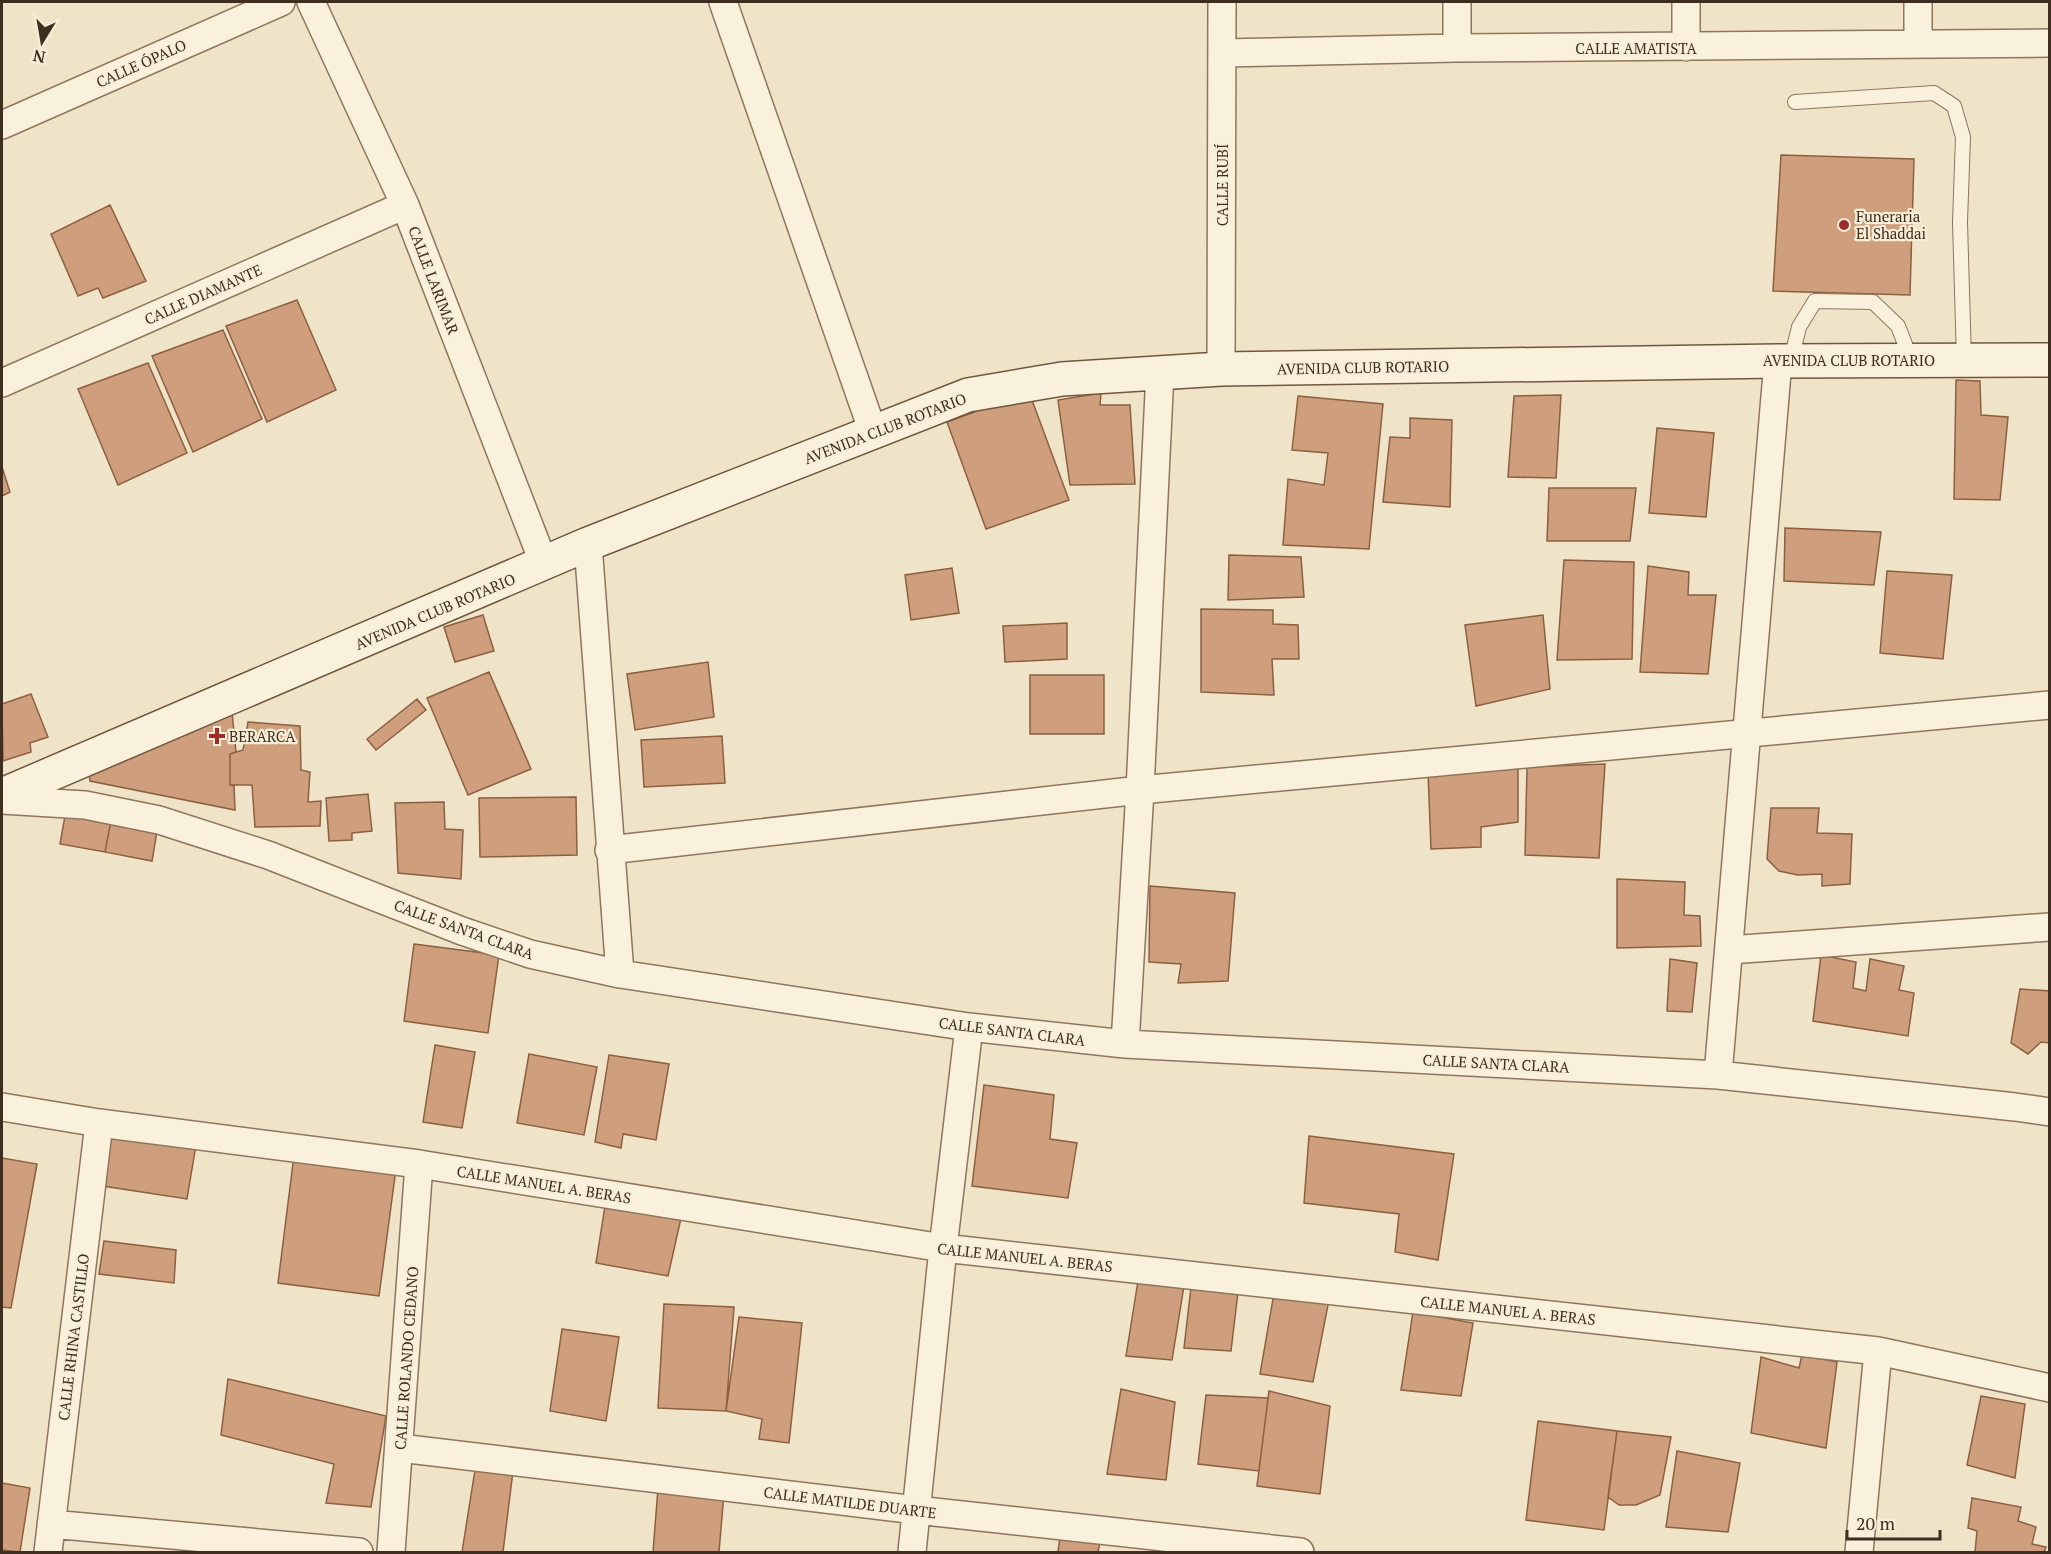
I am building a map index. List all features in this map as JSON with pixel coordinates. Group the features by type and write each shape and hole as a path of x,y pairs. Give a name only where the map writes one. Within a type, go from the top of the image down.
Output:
{"main road":[{"name":"AVENIDA CLUB ROTARIO","path":"2,795 588,544 968,395 1062,379 1221,369 1785,361 2049,360"}],"street":[{"name":"CALLE ÓPALO","path":"2,125 281,2"},
{"name":"CALLE LARIMAR","path":"311,2 405,206 544,564"},
{"path":"723,2 873,432"},
{"name":"CALLE RUBÍ","path":"1221,369 1222,2"},
{"path":"1457,2 1457,48"},
{"path":"1686,2 1686,47"},
{"path":"1918,2 1918,44"},
{"name":"CALLE AMATISTA","path":"1222,53 1457,48 2049,43"},
{"name":"CALLE DIAMANTE","path":"2,383 405,206"},
{"path":"1718,1075 1748,734 1785,361"},
{"path":"1125,1044 1160,372"},
{"path":"588,544 620,974"},
{"path":"609,850 1140,790 2049,705"},
{"name":"CALLE SANTA CLARA","path":"2,800 85,805 159,820 268,855 462,932 531,954 620,974 969,1027 1125,1044 1718,1075 2049,1112"},
{"path":"1729,950 2049,927"},
{"path":"912,1552 943,1248 969,1027"},
{"name":"CALLE MANUEL A. BERAS","path":"2,1107 99,1123 419,1164 943,1248 1878,1351 2049,1388"},
{"name":"CALLE RHINA CASTILLO","path":"48,1552 99,1123"},
{"name":"CALLE ROLANDO CEDANO","path":"391,1552 419,1164"},
{"path":"1859,1552 1878,1351"},
{"name":"CALLE MATILDE DUARTE","path":"399,1448 916,1510 1300,1552"},
{"path":"51,1524 358,1552"}],"lane":[{"path":"1795,102 1934,93 1954,106 1963,137 1960,222 1964,360"},
{"path":"1785,361 1799,327 1815,301 1873,302 1898,326 1911,360"}],"building":[{"name":"Funeraria El Shaddai","path":"1781,155 1914,159 1910,295 1773,291"},
{"path":"110,205 146,281 103,298 98,288 78,296 51,234"},
{"path":"297,300 336,390 267,422 226,326"},
{"path":"223,330 262,419 193,452 152,356"},
{"path":"148,363 187,453 118,485 78,389"},
{"path":"1956,380 1980,381 1981,415 2008,417 2000,500 1954,499"},
{"path":"1029,392 1069,500 986,529 947,422"},
{"path":"1101,393 1100,405 1130,405 1135,484 1070,485 1058,400"},
{"path":"1561,395 1556,478 1508,477 1514,396"},
{"path":"1298,396 1383,404 1369,549 1283,545 1288,479 1324,485 1328,453 1292,450"},
{"path":"1410,418 1452,420 1450,507 1383,502 1390,437 1410,438"},
{"path":"1657,428 1714,433 1706,517 1649,513"},
{"path":"2,467 10,492 2,496"},
{"path":"1549,488 1636,488 1630,541 1547,541"},
{"path":"1785,528 1881,532 1874,585 1784,581"},
{"path":"1229,555 1301,557 1304,597 1228,600"},
{"path":"1564,560 1634,562 1632,659 1557,660"},
{"path":"1648,566 1689,572 1688,595 1716,595 1708,674 1640,672"},
{"path":"952,568 959,613 911,620 905,575"},
{"path":"1887,571 1952,575 1943,659 1880,653"},
{"path":"1201,609 1273,610 1273,624 1298,625 1299,659 1272,659 1274,695 1201,692"},
{"path":"483,615 494,651 455,662 444,627"},
{"path":"1543,615 1550,689 1476,706 1465,625"},
{"path":"1067,623 1067,659 1005,662 1003,626"},
{"path":"708,662 714,717 635,730 627,674"},
{"path":"489,672 531,769 468,795 427,698"},
{"path":"1030,675 1104,675 1104,734 1030,734"},
{"path":"31,694 48,737 30,743 31,752 3,761 2,704"},
{"path":"417,699 426,710 376,750 367,739"},
{"path":"232,712 236,752 230,754 230,785 234,786 235,810 90,781 88,764"},
{"path":"248,722 300,726 301,770 310,772 308,802 321,801 320,826 255,827 252,785 230,785 230,754 243,750"},
{"path":"722,736 725,783 644,787 641,740"},
{"path":"1605,764 1599,858 1525,855 1527,767"},
{"path":"1518,766 1518,822 1481,827 1481,847 1431,849 1428,772"},
{"path":"368,794 372,831 352,833 352,840 329,841 326,798"},
{"path":"576,797 577,855 480,857 479,798"},
{"path":"444,802 445,829 463,830 461,879 398,873 395,803"},
{"path":"1771,808 1819,808 1817,833 1852,834 1850,884 1822,886 1822,874 1798,875 1779,871 1767,859"},
{"path":"65,816 111,821 105,852 60,844"},
{"path":"111,821 157,831 152,861 105,852"},
{"path":"1617,879 1685,882 1684,915 1700,916 1701,946 1617,948"},
{"path":"1150,886 1235,893 1228,981 1178,983 1181,964 1149,962"},
{"path":"414,944 499,955 488,1033 404,1021"},
{"path":"1821,955 1856,962 1853,988 1866,991 1870,959 1904,966 1899,990 1914,993 1908,1036 1813,1021"},
{"path":"1670,959 1697,963 1692,1012 1667,1011"},
{"path":"2020,989 2050,991 2050,1043 2041,1042 2028,1054 2011,1043"},
{"path":"435,1045 475,1052 462,1128 423,1122"},
{"path":"529,1054 597,1067 584,1135 517,1123"},
{"path":"609,1055 669,1064 656,1140 623,1134 621,1148 595,1142"},
{"path":"984,1085 1054,1095 1050,1139 1077,1143 1068,1198 972,1186"},
{"path":"1309,1136 1454,1154 1438,1260 1395,1252 1399,1214 1304,1203"},
{"path":"108,1137 196,1145 187,1199 103,1186"},
{"path":"294,1155 396,1169 379,1296 278,1283"},
{"path":"2,1158 37,1164 11,1308 2,1307"},
{"path":"605,1206 681,1218 668,1276 596,1263"},
{"path":"104,1241 176,1250 174,1283 99,1274"},
{"path":"1138,1281 1184,1286 1172,1360 1126,1356"},
{"path":"1191,1287 1238,1292 1231,1351 1184,1348"},
{"path":"1274,1293 1329,1300 1313,1382 1260,1374"},
{"path":"664,1304 734,1307 726,1411 658,1408"},
{"path":"1413,1312 1473,1323 1461,1396 1401,1390"},
{"path":"739,1317 802,1323 789,1443 759,1439 762,1419 726,1411"},
{"path":"562,1329 619,1337 606,1421 550,1411"},
{"path":"1802,1355 1837,1362 1826,1448 1751,1433 1761,1357 1799,1368"},
{"path":"228,1379 386,1416 371,1507 326,1503 334,1464 221,1435"},
{"path":"1121,1389 1175,1402 1166,1480 1107,1474"},
{"path":"1269,1391 1330,1406 1320,1494 1257,1486"},
{"path":"1206,1395 1268,1398 1259,1471 1198,1464"},
{"path":"1981,1396 2025,1404 2015,1478 1967,1465"},
{"path":"1538,1421 1617,1431 1604,1530 1526,1520"},
{"path":"1617,1431 1671,1437 1660,1495 1636,1505 1619,1505 1608,1497"},
{"path":"1677,1451 1740,1463 1728,1532 1666,1527"},
{"path":"475,1470 513,1471 503,1552 462,1552"},
{"path":"2,1483 30,1488 20,1552 2,1550"},
{"path":"658,1488 724,1493 719,1552 653,1552"},
{"path":"1972,1498 2021,1507 2018,1521 2036,1527 2032,1544 2046,1547 2044,1552 1975,1552 1977,1531 1968,1528"},
{"path":"1060,1536 1100,1542 1098,1552 1058,1552"}],"place":[{"name":"Funeraria El Shaddai","path":"1844,225"},
{"name":"BERARCA","path":"217,736"}]}
